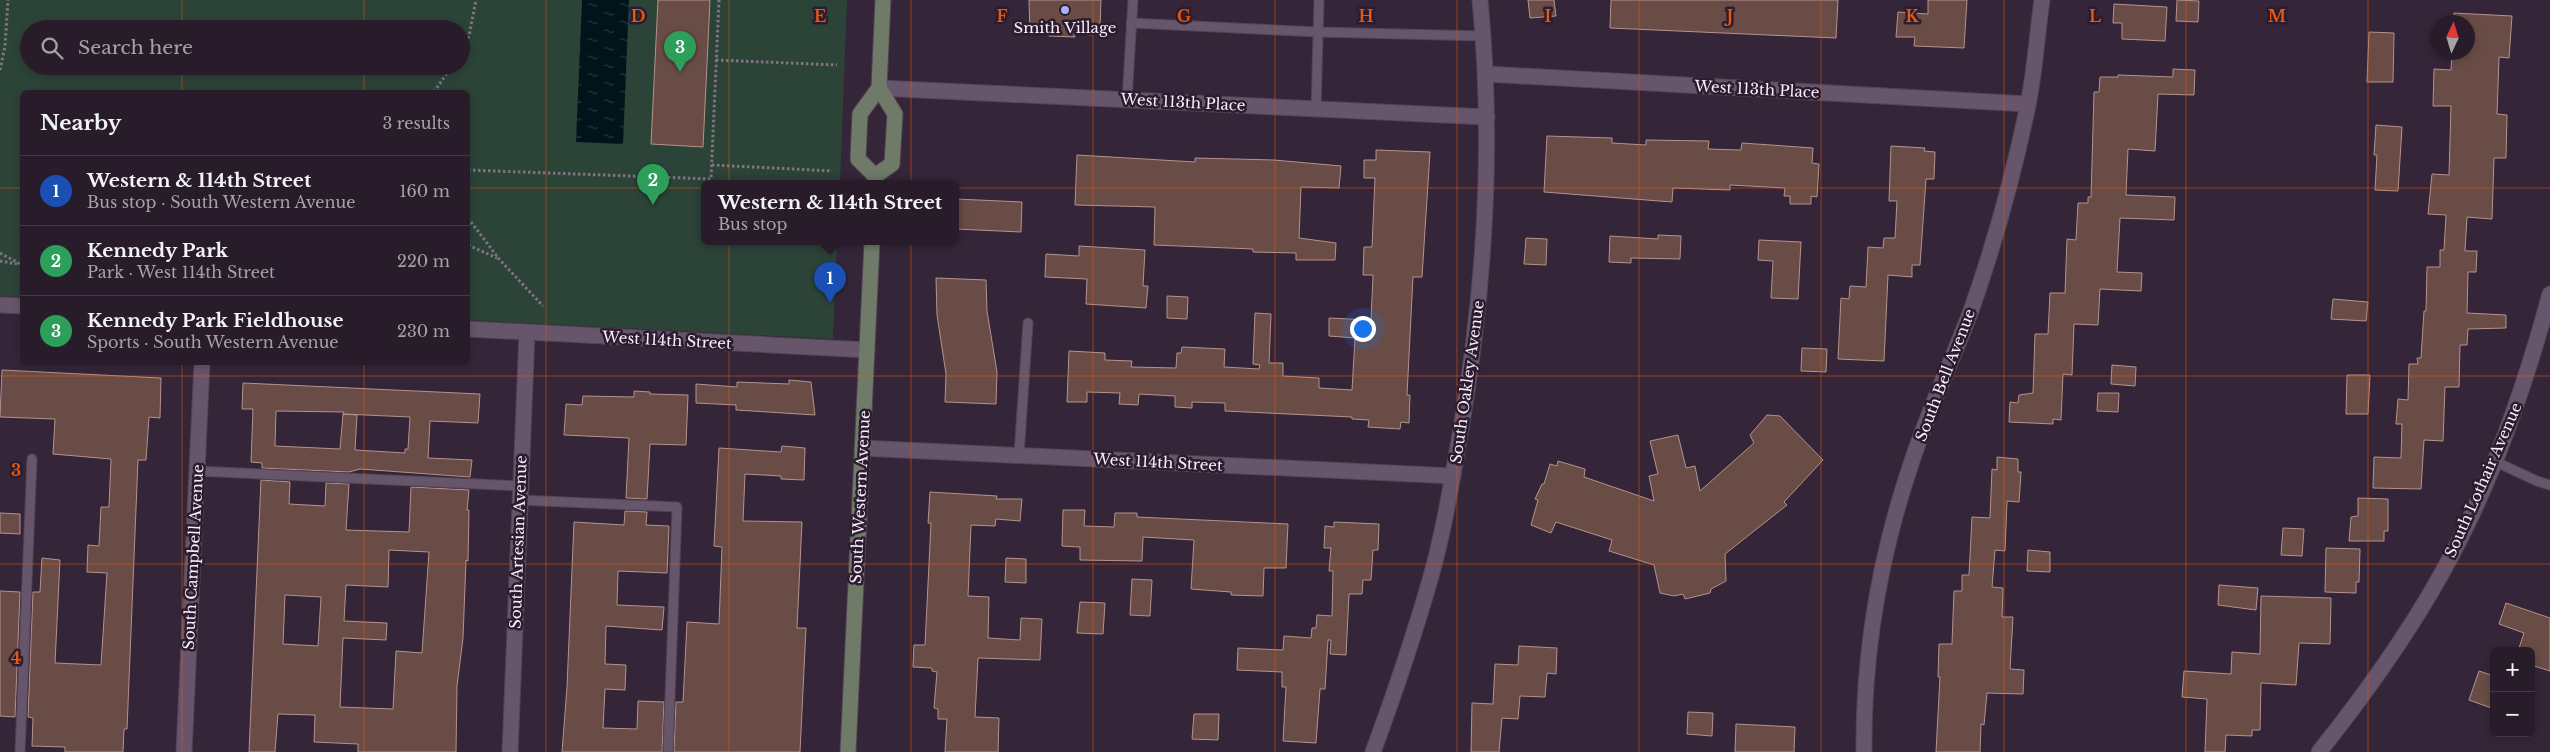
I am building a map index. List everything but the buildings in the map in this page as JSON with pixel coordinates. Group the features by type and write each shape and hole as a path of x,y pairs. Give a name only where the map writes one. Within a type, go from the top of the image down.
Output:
{"main road":[{"path":"879,88 896,114 892,164 875,180 858,159 859,132 860,114 879,88 883,0"},
{"name":"South Western Avenue","path":"848,752 872,245"}],"street":[{"name":"South Oakley Avenue","path":"1372,752 1400,679 1430,578 1453,476 1474,351 1484,255 1487,117 1487,74 1480,0"},
{"name":"South Bell Avenue","path":"1864,752 1864,701 1871,624 1889,534 1912,460 1972,308 2001,212 2028,104 2042,0"},
{"name":"West 113th Place","path":"1487,74 2028,104"},
{"name":"West 113th Place","path":"879,88 1487,117"},
{"name":"South Lothair Avenue","path":"2319,752 2358,703 2409,628 2458,543 2494,461 2524,383 2550,294"},
{"path":"0,305 20,306"},
{"name":"West 114th Street","path":"470,329 867,350"},
{"name":"South Artesian Avenue","path":"510,752 527,333"},
{"name":"South Campbell Avenue","path":"184,752 202,365"},
{"name":"West 114th Street","path":"862,448 1453,476"}],"lane":[{"path":"1127,100 1133,0"},
{"path":"1316,109 1319,0"},
{"path":"1131,23 1318,32 1484,36"},
{"path":"1018,455 1028,323"},
{"path":"20,752 32,459"},
{"path":"2494,461 2536,481 2550,485"},
{"path":"197,471 520,493 677,507 668,752"}],"path":[{"path":"0,70 5,46 8,0"},
{"path":"470,170 711,179 719,0"},
{"path":"470,30 475,1"},
{"path":"716,60 836,65"},
{"path":"435,90 446,75"},
{"path":"712,165 832,171"},
{"path":"470,221 499,259 543,306"},
{"path":"470,246 499,259"},
{"path":"0,253 20,264"},
{"path":"0,261 20,265"}],"green space":[{"path":"0,0 847,0 840,180 701,180 701,245 837,245 833,339 470,320 470,90 20,90 20,297 0,296"}],"water":[{"path":"582,0 629,0 623,144 576,142"}],"place":[{"name":"Smith Village","path":"1065,10"},
{"name":"Kennedy Park Fieldhouse","path":"680,72"},
{"name":"Kennedy Park","path":"653,205"},
{"name":"Western & 114th Street","path":"830,303"}]}
